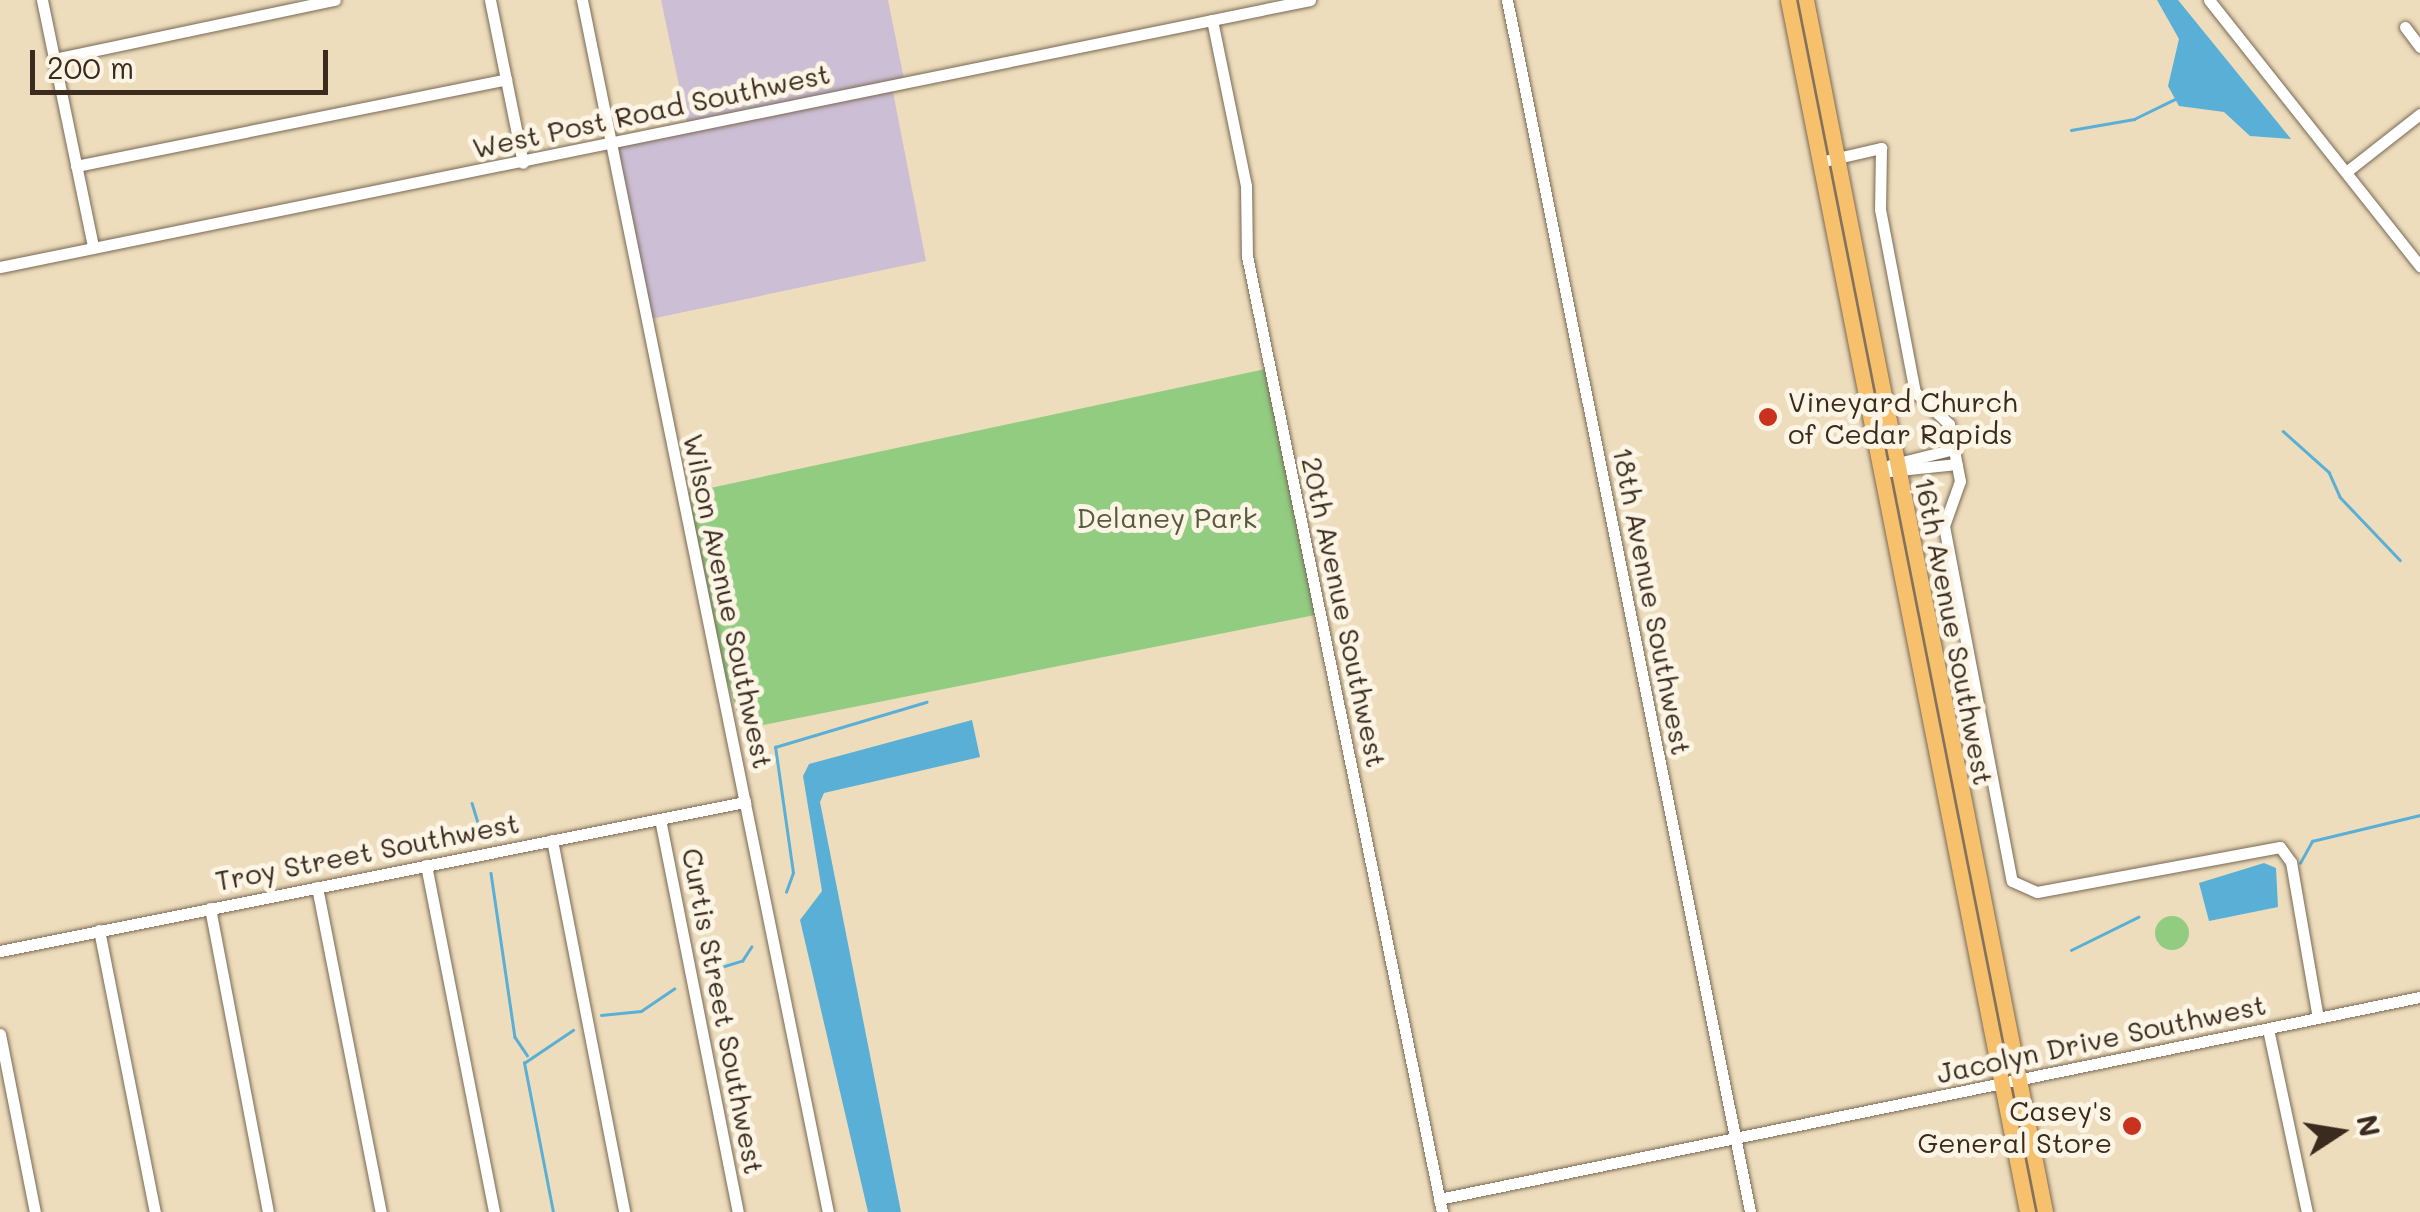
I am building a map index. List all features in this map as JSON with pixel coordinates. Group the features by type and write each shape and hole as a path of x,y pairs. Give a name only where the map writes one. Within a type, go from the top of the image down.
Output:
{"main road":[{"name":"16th Avenue Southwest","path":"1788,0 2027,1212"},
{"name":"16th Avenue Southwest","path":"1806,0 2045,1212"}],"street":[{"path":"42,0 93,246"},
{"path":"54,59 335,0"},
{"path":"490,0 523,162"},
{"name":"Wilson Avenue Southwest","path":"582,0 828,1212"},
{"name":"West Post Road Southwest","path":"0,266 1310,0"},
{"name":"18th Avenue Southwest","path":"1508,0 1750,1212"},
{"path":"2208,0 2420,266"},
{"name":"20th Avenue Southwest","path":"1212,20 1246,186 1247,256 1440,1206"},
{"path":"2405,27 2420,47"},
{"path":"76,166 506,79"},
{"path":"2346,172 2420,114"},
{"path":"1820,162 1881,148 1880,209 1915,392 1949,424 1954,449 1956,464 1944,526 2012,881 2037,892 2280,847 2292,862 2318,1018"},
{"path":"1880,472 1954,449"},
{"path":"1898,468 1956,464"},
{"name":"Troy Street Southwest","path":"0,951 745,802"},
{"name":"Curtis Street Southwest","path":"660,819 738,1212"},
{"path":"552,840 624,1212"},
{"path":"426,865 494,1212"},
{"path":"318,886 381,1212"},
{"path":"210,908 268,1212"},
{"path":"99,930 155,1212"},
{"name":"Jacolyn Drive Southwest","path":"1440,1206 1735,1138 2420,997"},
{"path":"2268,1028 2307,1212"},
{"path":"0,1034 35,1212"}],"shaded area":[{"path":"661,0 888,0 905,84 892,87 926,261 646,320 611,144 688,128"}],"green space":[{"name":"Delaney Park","path":"1270,368 1320,614 743,729 711,634 682,494"},
{"path":"2172,916 2184,921 2189,933 2184,945 2172,950 2160,945 2155,933 2160,921"}],"water":[{"path":"2157,0 2178,0 2291,139 2250,136 2224,112 2179,106 2168,86 2179,39"},
{"path":"972,720 980,757 824,793 820,802 901,1212 868,1212 800,920 822,891 803,776 809,764"},
{"path":"2264,863 2276,868 2278,907 2209,921 2199,883"}],"waterway":[{"path":"2071,130 2134,119 2175,99"},
{"path":"2283,431 2329,472 2340,497 2400,560"},
{"path":"786,892 793,873 775,747 926,702"},
{"path":"472,803 483,838"},
{"path":"2300,863 2312,841 2420,815"},
{"path":"491,873 515,1037 527,1055"},
{"path":"2071,950 2138,917"},
{"path":"705,972 742,961 751,947"},
{"path":"601,1015 641,1011 674,989"},
{"path":"553,1212 524,1063 573,1030"}],"place":[{"name":"Vineyard Church of Cedar Rapids","path":"1768,417"},
{"name":"Casey's General Store","path":"2132,1126"}]}
